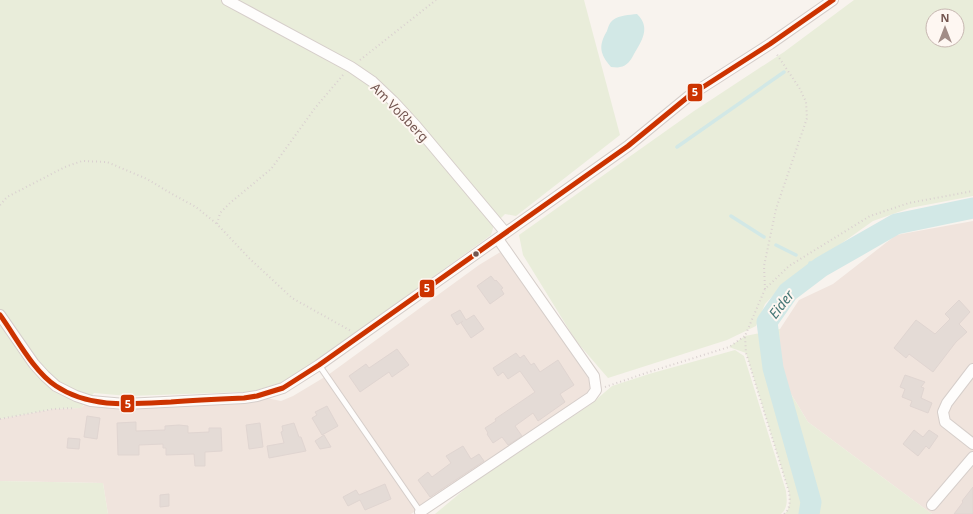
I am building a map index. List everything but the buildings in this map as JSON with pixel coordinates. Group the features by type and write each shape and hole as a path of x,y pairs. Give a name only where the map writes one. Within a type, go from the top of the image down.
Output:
{"street":[{"name":"Am Voßberg","path":"227,0 351,67 373,82 393,101 474,194 594,376 597,388"},
{"path":"0,315 34,364 45,376 56,386 76,396 91,401 139,403 244,398 257,396 283,388 319,365 628,146 689,96 770,44 833,0"},
{"path":"973,369 947,403 943,412 945,422 973,444"},
{"path":"421,513 591,397 597,388"},
{"path":"932,505 973,457"}],"lane":[{"path":"319,365 421,513"}],"path":[{"path":"217,224 220,213 230,202 272,169 315,108 351,67 436,0"},
{"path":"765,289 764,266 776,209 807,118 806,102 800,89 770,44"},
{"path":"0,205 7,197 65,167 82,161 107,162 147,179 196,207 217,224 249,258 292,298 351,331 362,334"},
{"path":"784,514 788,511 790,501 789,492 746,353 745,336 765,289 789,266 870,216 909,203 973,191"},
{"path":"597,388 606,387 729,347 745,336"},
{"path":"0,420 53,409 80,408 91,401"}],"shaded area":[{"path":"637,14 644,24 644,34 640,44 627,64 619,67 611,67 604,58 601,46 609,25 616,18"},
{"path":"973,221 973,514 932,514 808,422 779,374 780,329 799,300 833,284 896,235"},
{"path":"502,251 590,381 592,390 586,396 411,514 108,514 103,483 0,481 0,419 53,409 80,408 91,401 257,396 281,401 293,396 328,375 479,265"}],"green space":[{"path":"0,0 584,0 620,135 516,216 505,214 494,225 491,235 318,360 283,382 257,390 244,392 128,396 94,393 81,408 53,409 0,419"},
{"path":"854,0 973,0 973,196 910,208 873,221 783,285 765,304 756,326 727,340 608,378 576,341 523,255 519,235 694,111 784,52"},
{"path":"780,329 779,374 808,422 932,514 784,514 789,507 789,492 746,353 729,347 745,336"},
{"path":"735,350 744,356 786,491 786,506 781,514 435,514 471,484 591,404 612,386"},
{"path":"0,481 103,483 108,514 0,514"}],"waterway":[{"path":"677,147 784,72"},
{"name":"Eider","path":"809,514 811,502 773,368 767,322 788,292 821,267 896,224 973,208"},
{"path":"731,216 764,237"},
{"path":"776,245 796,255"},
{"path":"810,263 821,267"}],"transit line":[{"name":"5","path":"0,315 32,363 48,380 69,393 97,402 127,404 244,398 257,396 283,388 319,365 628,146 689,96 770,44 833,0"}]}
